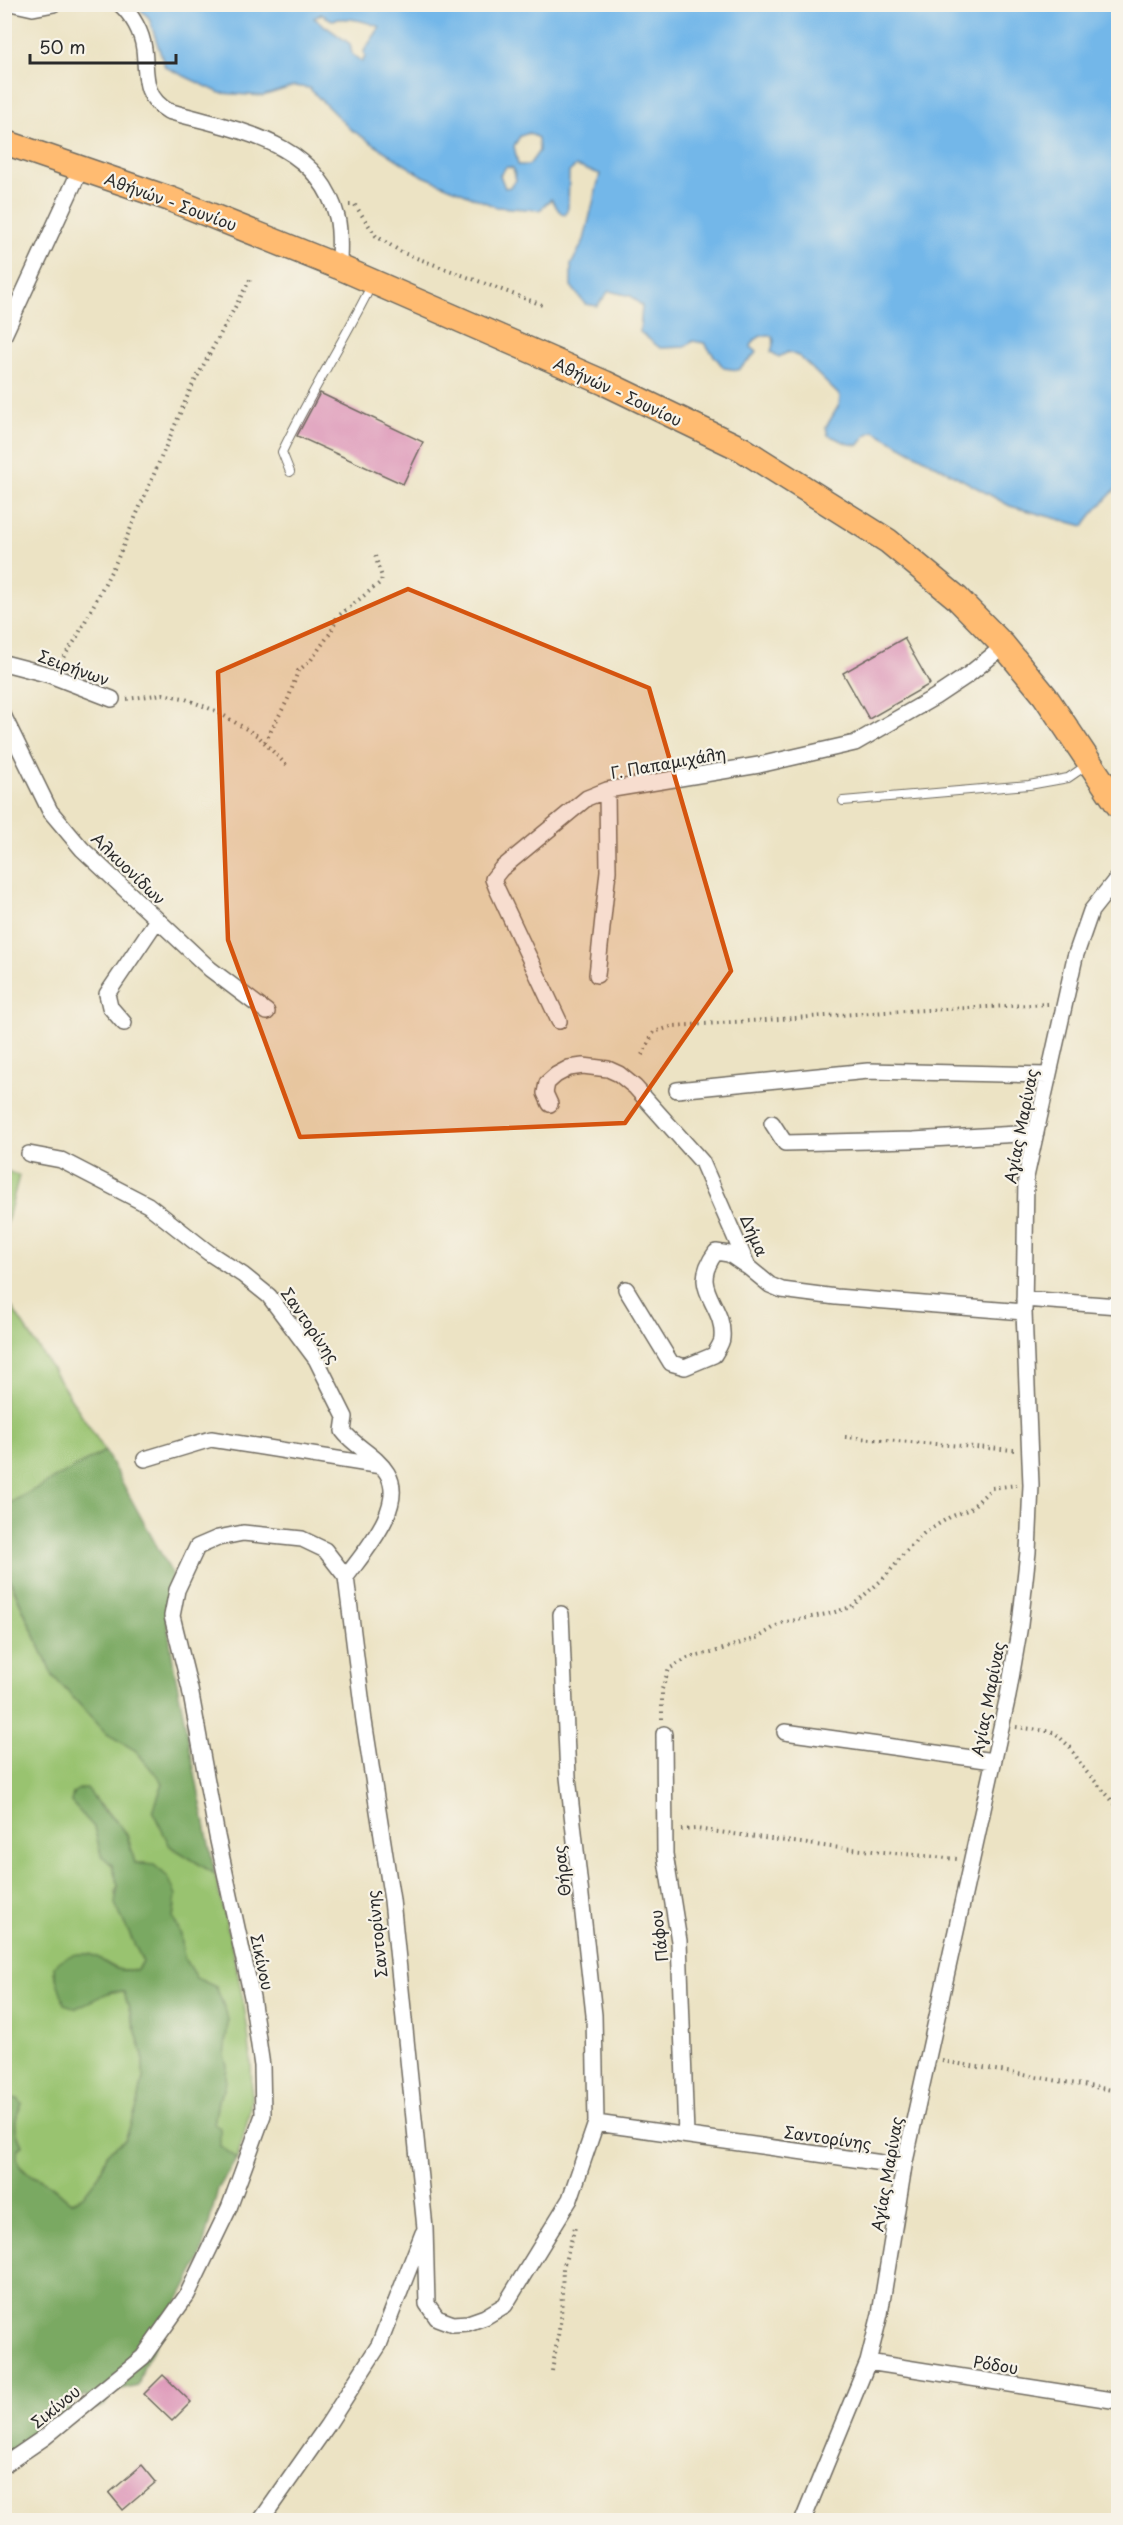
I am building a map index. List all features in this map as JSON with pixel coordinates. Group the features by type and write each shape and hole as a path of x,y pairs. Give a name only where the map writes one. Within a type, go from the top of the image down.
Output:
{"main road":[{"name":"Αθήνών - Σουνίου","path":"4,142 170,199 339,267 605,383 742,449 888,541 957,598 1004,646 1045,696 1119,805"}],"street":[{"path":"15,4 33,8 54,4"},
{"path":"120,4 138,29 144,47 147,90 155,102 168,111 259,136 297,156 315,173 333,205 339,233 339,267"},
{"path":"4,335 81,168"},
{"name":"Γ. Παπαμιχάλη","path":"559,1021 493,879 501,869 587,798 607,790 759,765 855,743 935,697 968,675 1004,646"},
{"name":"Σειρήνων","path":"4,663 50,675 111,699"},
{"name":"Αλκυονίδων","path":"4,717 50,811 82,849 210,969 267,1012"},
{"path":"597,975 608,871 607,790"},
{"name":"Αγίας Μαρίνας","path":"803,2520 868,2362 880,2314 904,2166 1002,1724 1020,1624 1028,1552 1030,1451 1024,1306 1026,1177 1075,957 1091,911 1119,877"},
{"path":"124,1023 110,1007 107,994 157,920"},
{"name":"Δήμα","path":"550,1104 545,1093 547,1083 569,1068 590,1066 608,1069 619,1074 635,1087 702,1162 748,1267 760,1279 782,1290 917,1305 996,1308 1119,1306"},
{"path":"677,1090 868,1071 1048,1075"},
{"path":"772,1123 785,1143 913,1140 1036,1133"},
{"name":"Σαντορίνης","path":"28,1154 60,1160 148,1205 269,1296 316,1359 345,1417 343,1431 388,1473 392,1486 383,1525 346,1576 364,1721 392,1900 425,2228 427,2304 437,2318 453,2324 468,2323 485,2317 505,2305 570,2199 596,2123 904,2166"},
{"path":"626,1289 671,1364 685,1367 714,1355 722,1340 721,1325 704,1283 708,1264 716,1252 729,1254 748,1267"},
{"path":"146,1459 211,1439 381,1466"},
{"name":"Σικίνου","path":"4,2465 45,2437 143,2357 192,2286 229,2208 263,2115 262,2067 252,1997 217,1836 190,1689 172,1616 177,1590 197,1548 218,1538 243,1533 302,1539 325,1550 346,1576"},
{"name":"Θήρας","path":"561,1614 568,1777 594,2014 596,2123"},
{"path":"785,1732 993,1761"},
{"name":"Πάφου","path":"664,1734 667,1830 665,1854 679,1941 686,2135"},
{"path":"261,2520 327,2426 379,2345 425,2228"},
{"name":"Ρόδου","path":"868,2362 1119,2401"}],"lane":[{"path":"290,472 282,452 303,408 346,337 373,283"},
{"path":"843,801 1039,783 1068,778 1091,763"}],"path":[{"path":"333,205 355,205 376,236 403,253 545,306"},
{"path":"50,675 76,639 117,560 191,388 252,276"},
{"path":"265,742 289,697 298,671 311,660 331,632 337,617 381,582 382,577 374,553"},
{"name":"Σειρήνων","path":"111,699 164,694 183,698 216,711 247,729 265,742 289,768"},
{"path":"642,1055 654,1032 674,1026 1048,1004 1064,1001"},
{"path":"845,1437 1030,1451"},
{"path":"664,1734 661,1710 662,1689 669,1669 688,1658 759,1637 781,1623 851,1607 874,1589 924,1533 950,1517 970,1509 992,1488 1030,1485"},
{"path":"1002,1724 1054,1732 1070,1747 1084,1769 1119,1807"},
{"path":"667,1830 696,1830 831,1847 973,1860"},
{"path":"927,2059 1119,2091"},
{"path":"552,2371 561,2318 563,2268 578,2214"}],"highlighted area":[{"path":"408,589 649,688 731,971 625,1123 300,1137 228,940 218,672"}],"green space":[{"path":"5,1170 19,1176 5,1230"},
{"path":"4,1295 105,1451 5,1506 4,1506"},
{"path":"105,1451 172,1574 166,1614 174,1668 215,1874 170,1846 153,1812 163,1783 135,1750 107,1734 53,1676 5,1568 4,1506"},
{"path":"4,1568 53,1676 107,1734 135,1750 163,1783 153,1812 170,1846 215,1874 246,2016 250,2045 251,2100 237,2158 220,2146 214,2124 218,2101 225,2088 227,2066 224,2055 228,2022 216,1987 196,1978 184,1959 181,1935 173,1917 175,1906 145,1863 135,1863 130,1841 124,1830 95,1798 71,1802 94,1827 101,1854 112,1865 118,1885 115,1892 118,1910 143,1962 136,1970 119,1970 90,1954 82,1954 70,1956 54,1973 64,2004 104,1994 124,1992 143,2055 143,2078 138,2104 125,2140 108,2152 100,2174 83,2196 71,2202 52,2186 30,2174 18,2164 17,2152 22,2145 16,2124 22,2104 18,2099 5,2097"},
{"path":"79,1789 87,1789 103,1810 121,1826 127,1835 135,1863 154,1865 168,1877 176,1895 173,1917 181,1935 184,1958 196,1978 216,1987 228,2022 224,2055 227,2066 225,2088 218,2101 214,2124 220,2128 220,2146 237,2158 218,2189 199,2262 144,2366 138,2386 112,2392 105,2404 97,2409 85,2395 71,2403 74,2406 45,2430 43,2427 34,2430 34,2437 4,2463 4,2097 18,2099 22,2104 16,2125 22,2146 18,2148 17,2156 21,2168 51,2186 71,2202 83,2196 100,2174 108,2152 125,2140 138,2104 143,2078 143,2055 124,1992 112,1991 76,2008 64,2004 55,1976 54,1967 58,1963 63,1959 80,1954 92,1955 111,1967 122,1970 136,1970 143,1962 115,1904 118,1885 112,1865 101,1855 94,1827 71,1802 73,1793"}],"water":[{"path":"142,4 1118,5 1118,486 1084,526 1010,506 874,431 866,435 859,445 849,444 828,435 826,427 839,405 840,396 800,357 788,352 779,357 771,352 774,341 772,336 761,336 753,341 751,347 757,352 738,370 724,368 704,343 693,341 685,347 660,348 640,332 642,306 631,296 609,291 597,306 585,304 571,286 571,265 584,240 600,174 576,166 569,172 568,208 565,215 559,211 551,199 540,210 496,207 421,175 350,129 309,88 294,86 263,96 220,93 165,67 149,18 140,9","holes":["321,14 332,20 356,20 380,27 364,51 365,57 362,62 352,54 350,44 314,18","529,133 538,138 539,151 529,165 518,165 514,146 520,136","506,167 513,168 516,180 510,187 505,188 500,175"]}],"building":[{"path":"320,393 423,442 403,484 297,436"},
{"path":"904,638 930,684 869,719 843,673"},
{"path":"163,2375 191,2402 172,2421 144,2394"},
{"path":"142,2465 156,2482 123,2510 109,2493"}]}
